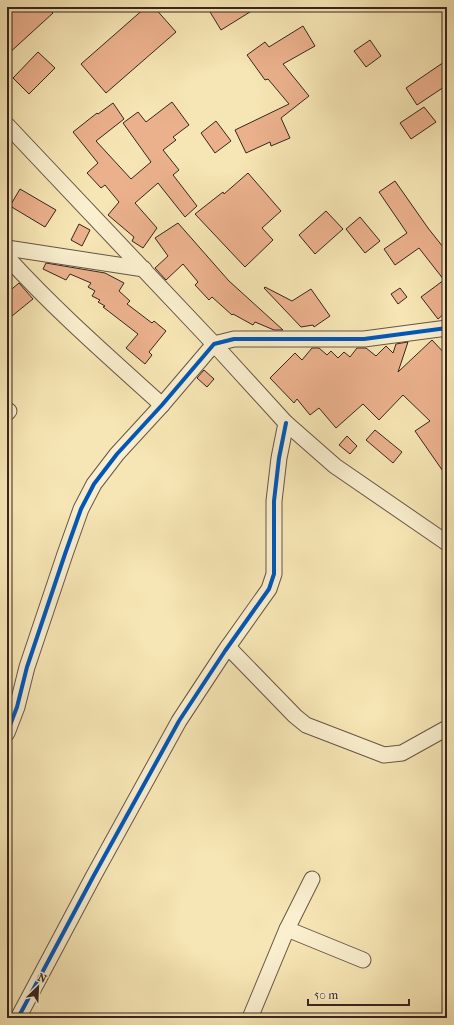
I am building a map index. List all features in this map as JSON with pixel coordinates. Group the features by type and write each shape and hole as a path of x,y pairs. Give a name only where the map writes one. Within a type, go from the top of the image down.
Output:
{"street":[{"path":"7,125 144,269 286,423 335,466 447,543"},
{"path":"7,248 144,269"},
{"path":"7,257 26,278 162,405"},
{"path":"7,732 12,705 30,660 81,509 94,484 117,454 162,405 214,344 234,339 364,339 447,328"},
{"path":"18,1018 93,877 179,721 228,647 269,589 274,574 274,501 279,458 286,423"},
{"path":"228,647 295,716 306,725 384,755 402,753 447,728"},
{"path":"250,1018 287,929 312,880"},
{"path":"287,929 363,960"}],"building":[{"path":"13,7 47,7 53,13 7,55 7,12"},
{"path":"146,7 154,7 176,32 106,93 81,64"},
{"path":"207,7 258,7 221,30"},
{"path":"303,26 315,46 283,64 309,96 281,118 290,138 271,146 270,142 246,153 235,130 289,104 268,79 265,80 247,55 265,42 269,47"},
{"path":"370,40 381,56 366,67 354,51"},
{"path":"38,52 55,68 29,94 13,78"},
{"path":"447,60 447,85 417,105 406,88"},
{"path":"172,102 189,125 173,137 176,140 163,150 179,170 173,175 197,206 185,217 158,183 135,203 157,228 143,248 132,241 134,237 108,215 119,202 105,185 101,188 87,173 98,163 73,132 97,113 98,114 113,103 124,119 96,141 131,179 151,162 123,123 138,112 146,122"},
{"path":"424,107 436,122 411,139 400,123"},
{"path":"216,121 231,141 215,153 201,133"},
{"path":"248,173 281,211 262,228 273,240 245,267 195,214 223,192 224,194"},
{"path":"395,181 447,252 447,311 438,319 421,297 444,280 419,248 395,265 384,249 407,233 379,192"},
{"path":"20,189 56,210 45,227 10,206"},
{"path":"326,211 343,229 315,254 299,235"},
{"path":"360,217 380,241 365,253 346,229"},
{"path":"178,223 229,281 283,330 274,330 255,322 253,325 233,314 232,315 212,297 209,300 195,285 198,282 183,264 166,280 155,268 168,256 155,238"},
{"path":"79,224 90,230 82,246 71,240"},
{"path":"46,263 105,273 124,283 119,291 130,301 127,304 152,323 154,321 166,331 149,352 152,355 145,364 126,348 138,334 103,307 105,306 98,302 100,300 92,296 95,291 88,287 91,283 70,274 66,280 43,269"},
{"path":"19,283 33,299 7,320 7,293"},
{"path":"265,287 292,301 311,289 330,316 314,327 313,325 301,327 264,288"},
{"path":"400,288 407,297 398,304 391,294"},
{"path":"432,340 447,356 447,477 415,431 430,421 403,395 379,420 363,404 336,428 319,408 310,415 297,399 294,403 270,378 295,353 302,360 312,348 319,348 327,355 331,351 338,358 344,352 350,357 357,348 366,348 376,356 386,346 393,353 396,344 408,342 398,372"},
{"path":"204,370 214,379 207,387 197,378"},
{"path":"375,430 402,452 393,463 366,440"},
{"path":"347,436 357,446 350,454 339,445"}],"cycle path":[{"path":"7,733 17,707 27,667 65,554 81,509 94,484 117,454 162,405 214,344 234,339 364,339 447,328"},
{"path":"18,1018 93,877 179,721 225,651 269,589 274,574 274,501 279,458 286,423"}]}
